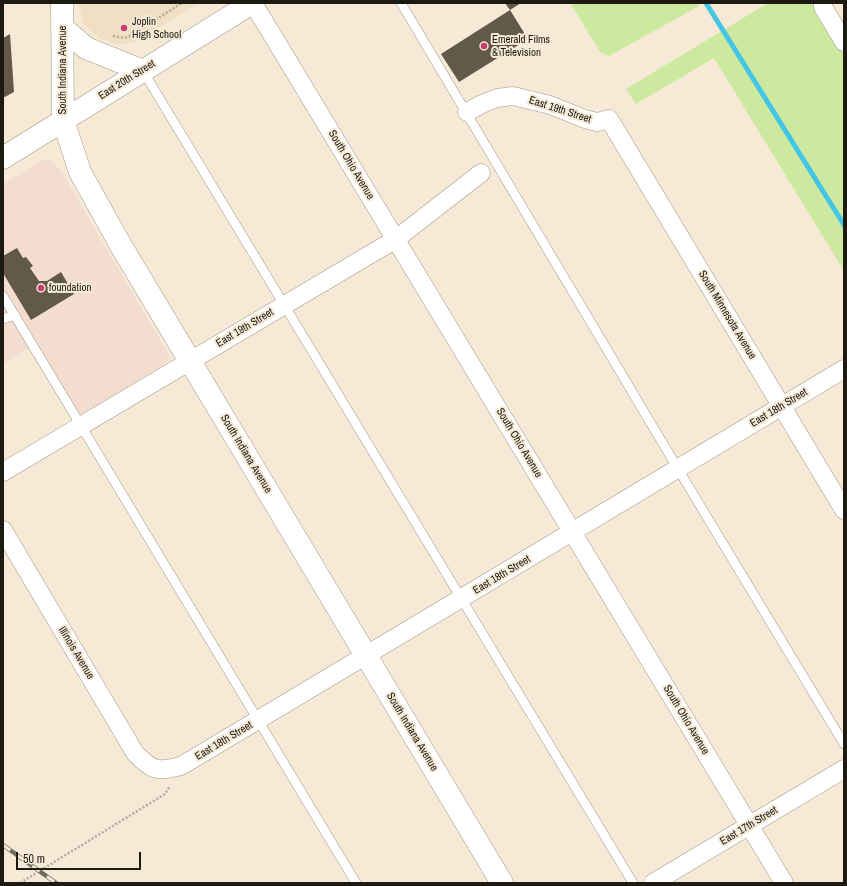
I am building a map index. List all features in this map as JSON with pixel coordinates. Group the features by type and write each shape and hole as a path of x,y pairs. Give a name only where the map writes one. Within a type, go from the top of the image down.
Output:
{"street":[{"name":"South Indiana Avenue","path":"62,3 63,120 80,172 109,226 502,883"},
{"name":"East 20th Street","path":"3,158 252,3"},
{"name":"South Ohio Avenue","path":"252,3 784,883"},
{"path":"823,3 823,7 844,42"},
{"path":"62,27 86,48 143,71"},
{"name":"East 19th Street","path":"467,112 498,98 513,96 550,105 584,119 597,122 610,119"},
{"name":"South Minnesota Avenue","path":"610,119 844,510"},
{"name":"East 19th Street","path":"3,472 396,239 481,174"},
{"name":"East 18th Street","path":"156,769 169,769 181,766 844,369"},
{"name":"Illinois Avenue","path":"3,530 135,753 145,763 156,769"},
{"name":"East 17th Street","path":"653,883 844,769"}],"lane":[{"path":"402,3 678,469 844,744"},
{"path":"143,71 633,883"},
{"path":"3,296 356,883"},
{"path":"3,319 14,315"}],"path":[{"path":"108,34 119,38 130,36 182,3"},
{"path":"20,883 165,794 181,766"}],"shaded area":[{"name":"Joplin High School","path":"78,3 199,3 138,41 126,44 114,44 99,38 84,24"},
{"path":"45,160 50,160 61,171 169,355 169,359 163,365 74,420 29,348 3,364 3,184"}],"green space":[{"path":"570,3 698,3 699,6 609,56 601,53"},
{"path":"768,3 815,3 818,11 844,54 844,271 714,58 636,104 626,89"}],"building":[{"path":"505,3 521,3 510,10"},
{"name":"Emerald Films & Television","path":"510,10 528,39 459,82 441,54"},
{"path":"10,34 14,92 3,98 3,38"},
{"name":"foundation","path":"17,248 23,258 26,257 33,266 30,268 39,281 47,281 61,272 74,294 31,320 3,273 3,256"}],"waterway":[{"path":"706,3 844,225"}],"railway":[{"path":"3,845 56,883"}],"place":[{"name":"Joplin High School","path":"124,28"},
{"name":"Emerald Films & Television","path":"484,46"},
{"name":"foundation","path":"41,288"}]}
